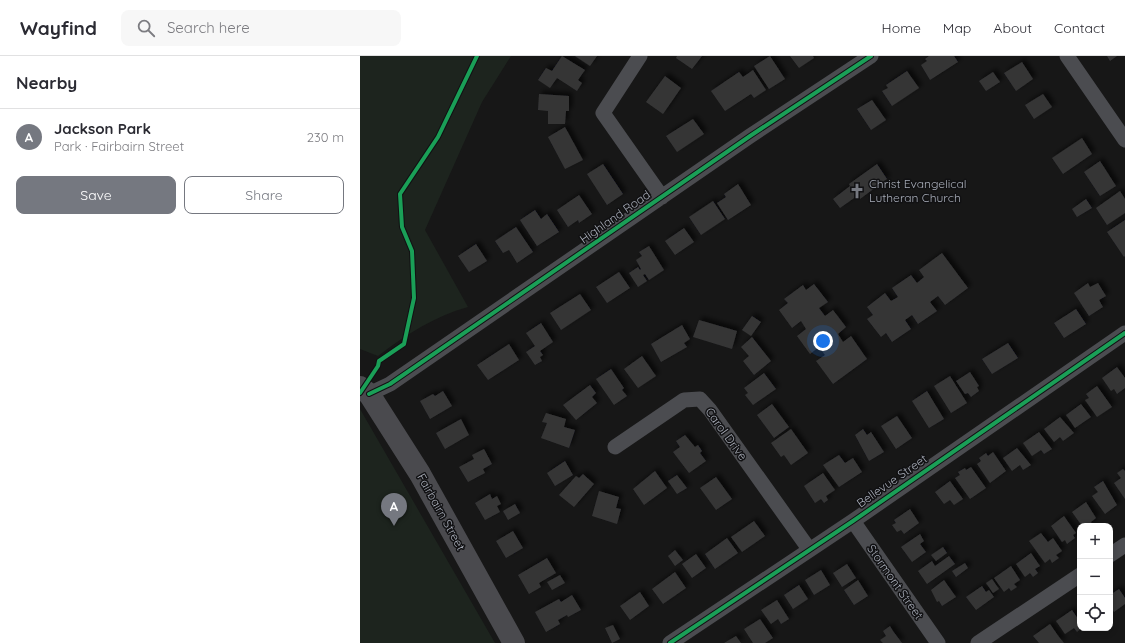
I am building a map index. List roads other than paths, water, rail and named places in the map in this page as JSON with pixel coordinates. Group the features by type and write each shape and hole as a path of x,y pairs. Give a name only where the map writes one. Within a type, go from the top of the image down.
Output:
{"main road":[{"name":"Fairbairn Street","path":"365,390 420,474 514,643"}],"street":[{"path":"640,56 602,113 662,197"},
{"name":"Highland Road","path":"365,390 390,384 662,197 871,56"},
{"path":"1066,56 1125,140"},
{"name":"Bellevue Street","path":"670,643 853,521 1125,333"},
{"name":"Carol Drive","path":"615,446 684,400 700,399 710,410 809,550"},
{"name":"Stormont Street","path":"853,521 938,643"},
{"path":"1113,553 1125,545"},
{"path":"978,643 1077,577"}],"place":[{"name":"Christ Evangelical Lutheran Church","path":"857,191"},
{"name":"Jackson Park","path":"394,526"}]}
